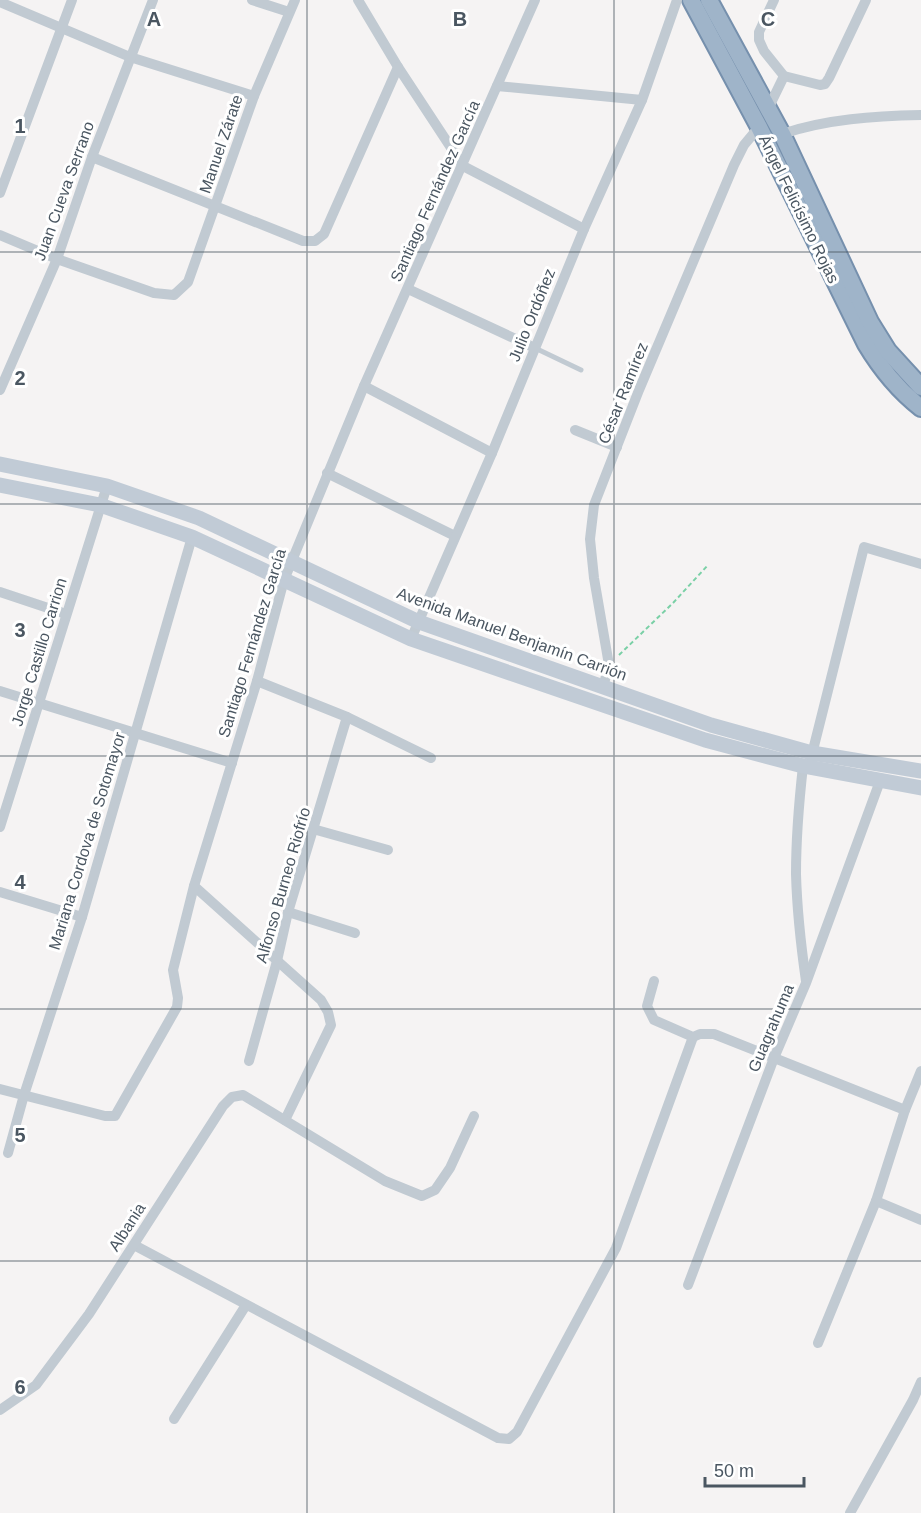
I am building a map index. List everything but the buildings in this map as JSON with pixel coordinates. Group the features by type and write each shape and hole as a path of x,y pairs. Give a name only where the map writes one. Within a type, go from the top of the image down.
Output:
{"highway":[{"name":"Ángel Felicísimo Rojas","path":"691,0 759,127 866,344 896,386 921,408"},
{"name":"Ángel Felicísimo Rojas","path":"709,0 782,134 870,322 888,351 921,387"}],"main road":[{"name":"Avenida Manuel Benjamín Carrión","path":"0,464 107,486 199,518 419,622 711,725 808,762 921,771"},
{"name":"Avenida Manuel Benjamín Carrión","path":"0,485 100,505 192,537 411,639 705,740 808,762 880,781 921,788"}],"street":[{"path":"0,193 72,0"},
{"name":"Juan Cueva Serrano","path":"0,390 57,259 92,157 153,0"},
{"path":"252,0 290,12"},
{"name":"Manuel Zárate","path":"57,259 154,293 174,295 188,282 254,96 295,0"},
{"path":"358,0 398,67 463,166 584,229"},
{"name":"Julio Ordóñez","path":"411,639 492,453 584,229 642,100 677,0"},
{"path":"774,0 759,32 759,40 764,51 784,76 820,85 825,84 866,0"},
{"name":"Santiago Fernández García","path":"24,1095 105,1116 115,1116 177,1007 178,999 173,970 194,886 257,681 284,580 364,386 463,166 532,1"},
{"path":"0,2 130,57 254,96"},
{"path":"92,157 303,242 315,241 324,234 398,67"},
{"path":"768,109 784,76"},
{"path":"497,86 642,100"},
{"path":"782,134 806,126 885,116 921,115"},
{"name":"César Ramírez","path":"603,687 609,665 594,578 590,539 594,505 734,165 744,145 759,127"},
{"path":"0,235 57,259"},
{"path":"408,289 535,348"},
{"path":"364,386 492,453"},
{"path":"575,430 617,447"},
{"path":"327,473 455,536"},
{"name":"Jorge Castillo Carrion","path":"0,828 5,794 40,703 107,486"},
{"name":"Mariana Cordova de Sotomayor","path":"8,1154 24,1095 82,917 192,537"},
{"path":"806,983 799,929 796,875 798,820 808,762 864,547 921,564"},
{"path":"0,592 66,614"},
{"path":"257,681 347,717 432,758"},
{"path":"0,691 232,763"},
{"name":"Alfonso Burneo Riofrío","path":"249,1061 288,912 347,717"},
{"name":"Guagrahuma","path":"688,1285 774,1058 806,983 880,781"},
{"path":"313,829 388,850"},
{"path":"194,886 321,1000 328,1012 331,1024 285,1120"},
{"path":"0,892 82,917"},
{"path":"288,912 355,933"},
{"path":"654,981 647,1005 654,1020 693,1037 704,1033 714,1034 905,1110"},
{"path":"134,1245 498,1438 509,1439 517,1432 616,1248 693,1037"},
{"path":"818,1343 876,1201 905,1110 921,1071"},
{"path":"0,1089 24,1095"},
{"name":"Albania","path":"0,1410 36,1385 89,1314 223,1106 232,1097 243,1095 385,1181 422,1196 435,1190 450,1168 474,1116"},
{"path":"876,1201 921,1220"},
{"path":"174,1419 246,1305"},
{"path":"850,1513 921,1382"}],"lane":[{"path":"535,348 581,370"}],"path":[{"path":"609,665 674,603 708,565"}]}
